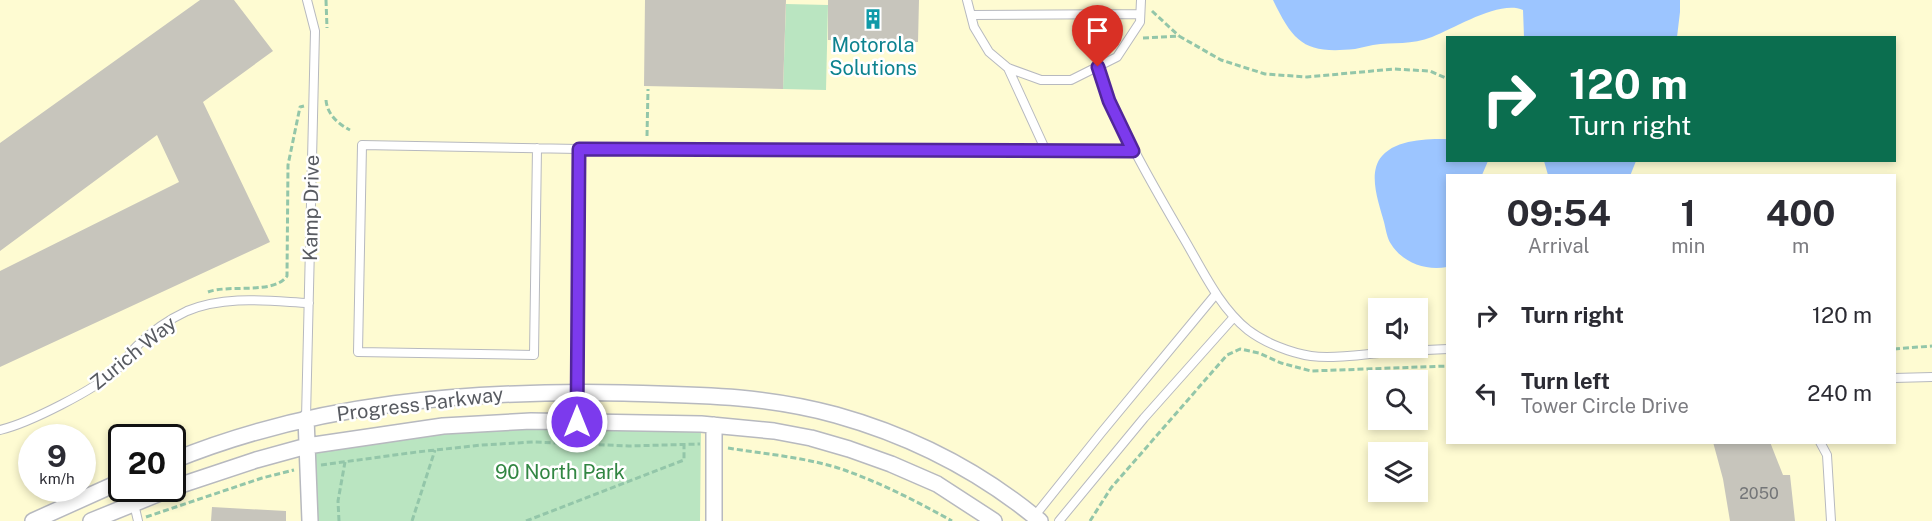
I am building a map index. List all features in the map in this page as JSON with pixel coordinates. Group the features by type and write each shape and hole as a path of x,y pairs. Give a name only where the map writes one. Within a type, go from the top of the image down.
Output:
{"street":[{"name":"Progress Parkway","path":"186,455 267,428 306,418 440,397 578,392 724,396 772,401 836,415 917,444 956,463 1035,519"},
{"path":"306,418 310,521"},
{"name":"Progress Parkway","path":"186,483 256,459 307,446 443,426 531,421 714,425 774,431 811,438 849,449 937,484 994,521"},
{"path":"714,425 714,521"},
{"path":"33,521 108,488"},
{"name":"Progress Parkway","path":"91,521 139,502"}],"lane":[{"name":"Kamp Drive","path":"306,418 315,31 307,0"},
{"path":"967,0 974,27 989,52 1008,68 1041,80 1071,80 1117,57 1140,22 1141,1"},
{"path":"970,15 1140,14"},
{"path":"1098,67 1109,101 1133,151 1216,294 1250,331 1278,346 1311,356 1340,357 1446,349"},
{"path":"1008,68 1046,151"},
{"path":"537,148 534,355 358,352 362,145 537,148 579,149 1133,151"},
{"path":"577,422 579,149"},
{"path":"1035,519 1101,433 1216,294"},
{"name":"Zurich Way","path":"0,429 28,420 93,387 117,369 138,345 163,325 186,312 235,300 309,303"},
{"path":"1059,521 1144,418 1234,316"},
{"path":"1896,378 1932,377"},
{"path":"1821,444 1827,455 1831,521"},
{"path":"134,504 138,521"}],"path":[{"path":"326,0 326,33"},
{"path":"1141,1 1179,36 1221,60 1265,74 1307,77 1394,69 1430,70 1446,78"},
{"path":"1129,39 1179,36"},
{"path":"647,136 648,89"},
{"path":"325,97 326,106 336,121 350,130"},
{"path":"203,294 213,290 238,287 266,287 285,280 287,276 287,181 298,111 300,106 326,106"},
{"path":"1896,348 1932,346"},
{"path":"1090,521 1111,488 1188,399 1227,355 1240,349 1259,353 1281,363 1311,371 1446,366"},
{"path":"138,521 262,478 308,467 435,450 533,442 617,446 700,444 791,458 845,470 906,496 952,521"},
{"path":"526,521 684,460 684,445"},
{"path":"412,521 435,450"},
{"path":"339,521 338,501 345,462"}],"shaded area":[{"path":"0,0 1932,0 1932,521 0,521"}],"green space":[{"path":"786,4 828,5 826,90 783,89"},
{"name":"90 North Park","path":"701,424 700,521 310,521 307,446 443,426"}],"water":[{"path":"1273,0 1680,0 1677,36 1524,36 1523,10 1513,8 1478,16 1425,40 1338,50 1324,50 1304,43 1295,36"},
{"path":"1446,139 1446,162 1488,162 1482,174 1446,174 1446,267 1439,268 1408,261 1396,251 1387,234 1375,188 1375,171 1382,156 1388,150 1404,143"},
{"path":"1544,162 1636,162 1631,174 1548,174"}],"building":[{"path":"200,0 234,0 273,51 203,102 270,242 0,367 0,271 179,182 157,135 0,251 0,143"},
{"path":"645,0 786,0 783,89 644,86"},
{"name":"Motorola Solutions","path":"828,0 919,0 918,42 828,40"},
{"path":"1714,444 1771,444 1783,475 1790,475 1795,521 1730,521 1723,479"},
{"path":"212,507 286,511 286,521 211,521"}],"place":[{"name":"Motorola Solutions","path":"873,19"}],"route":[{"path":"577,422 579,149 1133,151 1109,101 1098,67"}]}
